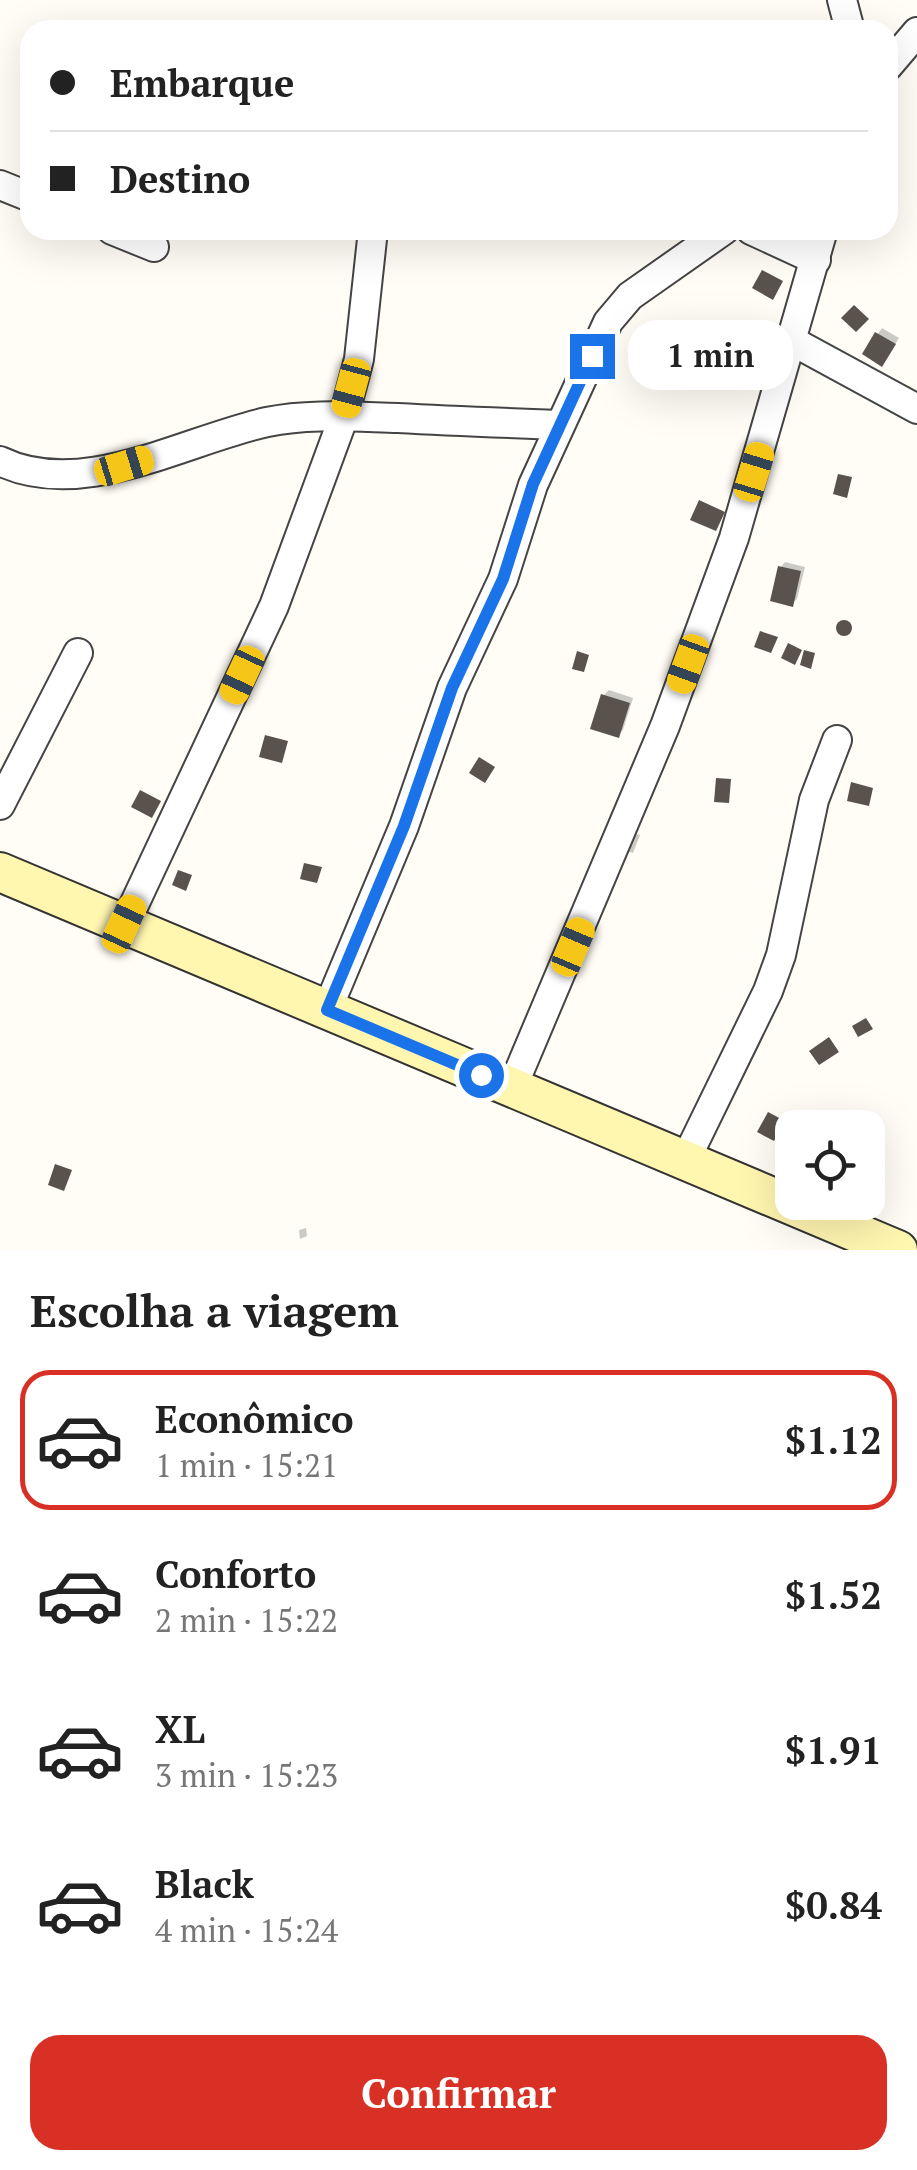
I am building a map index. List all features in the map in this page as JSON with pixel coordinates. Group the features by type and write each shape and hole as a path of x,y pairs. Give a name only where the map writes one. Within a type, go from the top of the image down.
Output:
{"street":[{"path":"899,60 917,32"},
{"path":"137,240 154,247"},
{"path":"124,924 274,606 344,416 359,359 372,240"},
{"path":"327,1010 404,826 452,688 503,579 533,484 608,322 630,296 710,240"},
{"path":"772,240 816,260"},
{"path":"512,1088 664,726 734,538 821,240"},
{"path":"792,341 917,409"},
{"path":"0,460 20,470 64,474 124,466 270,421 344,416 560,425"},
{"path":"0,806 78,653"},
{"path":"686,1159 768,991 781,955 814,800 838,740"},
{"path":"0,872 898,1250"}],"building":[{"path":"762,270 783,281 773,300 752,288"},
{"path":"854,305 869,319 856,332 841,318"},
{"path":"875,332 896,344 882,367 862,354"},
{"path":"838,474 852,477 847,498 833,494"},
{"path":"699,500 725,512 716,531 690,520"},
{"path":"778,566 801,571 793,607 770,601"},
{"path":"844,620 852,628 844,636 836,628"},
{"path":"760,631 778,637 771,653 754,647"},
{"path":"788,643 802,650 795,665 781,658"},
{"path":"804,650 815,653 811,669 800,665"},
{"path":"577,651 589,655 584,672 572,669"},
{"path":"601,694 630,703 619,738 590,729"},
{"path":"265,735 288,741 282,763 259,757"},
{"path":"479,757 495,767 485,783 469,773"},
{"path":"716,778 731,779 729,803 714,802"},
{"path":"851,782 873,788 869,806 847,801"},
{"path":"140,790 161,801 152,818 131,807"},
{"path":"304,863 322,867 317,883 300,879"},
{"path":"178,870 192,875 186,891 172,885"},
{"path":"866,1018 873,1029 858,1037 852,1026"},
{"path":"829,1037 839,1052 819,1065 809,1051"},
{"path":"768,1112 775,1116 774,1141 757,1132"},
{"path":"55,1164 72,1170 64,1191 48,1185"}],"route":[{"path":"481,1075 327,1010 404,826 452,688 503,579 533,484 592,356"}]}
